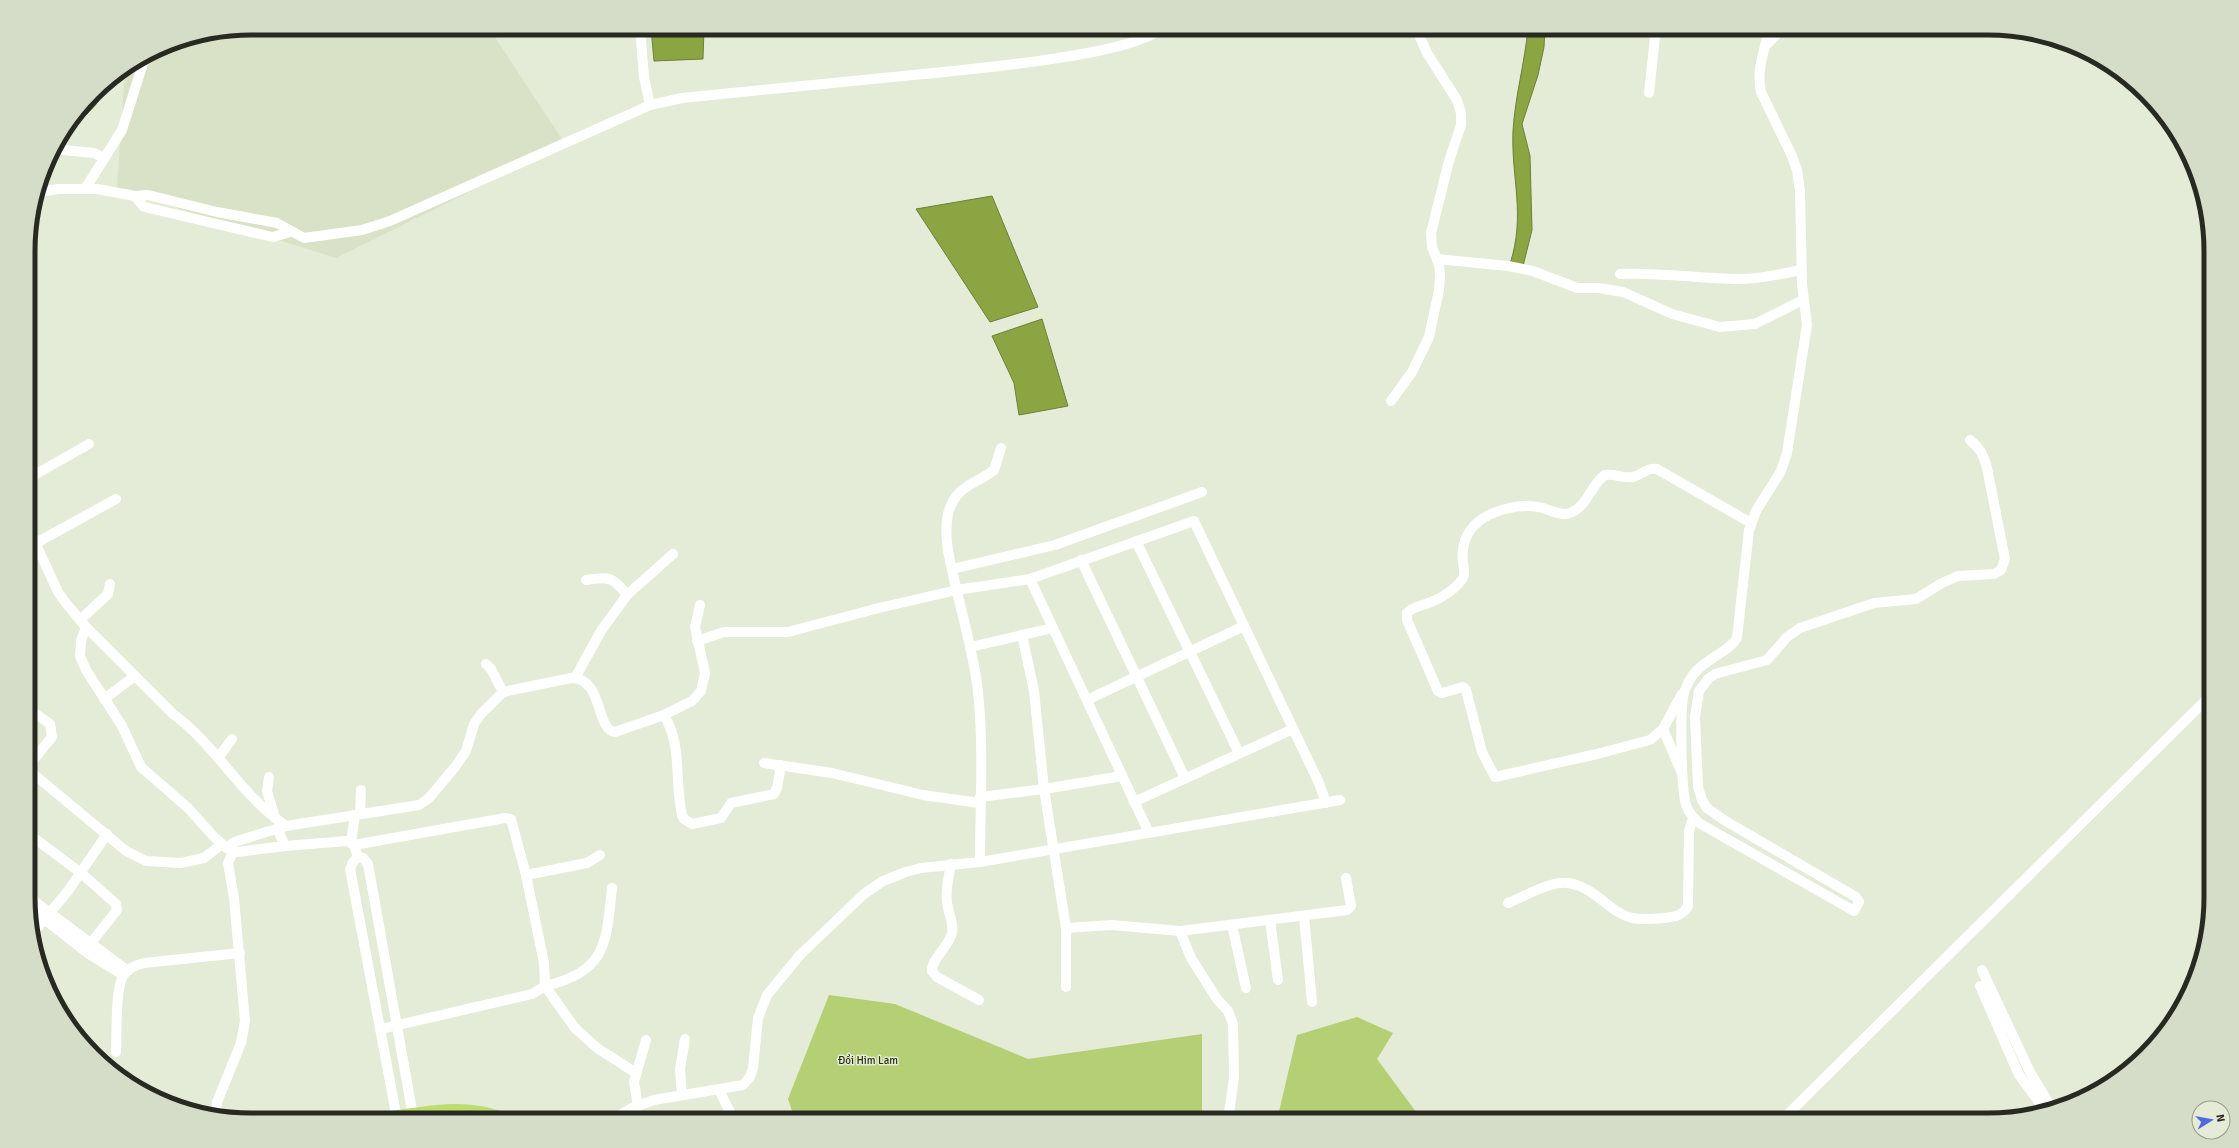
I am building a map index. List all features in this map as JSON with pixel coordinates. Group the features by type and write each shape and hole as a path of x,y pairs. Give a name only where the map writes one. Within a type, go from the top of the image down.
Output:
{"highway":[{"path":"435,1113 452,1113"}],"street":[{"path":"641,35 644,77 650,105"},
{"path":"43,192 58,189 85,189 135,196 144,207 273,237 290,232 304,238 362,230 390,221 650,105 682,98 994,66 1070,56 1127,44 1151,35"},
{"path":"1391,401 1412,372 1429,337 1439,290 1440,276 1432,247 1431,233 1449,162 1461,125 1461,113 1457,100 1427,53 1419,35"},
{"path":"1649,93 1655,35"},
{"path":"1685,690 1682,707 1683,774 1685,800 1693,818 1854,911 1857,906 1856,897 1724,820 1704,804 1698,787 1695,717 1696,700 1701,687 1722,662 1739,633 1746,542 1756,511 1777,481 1787,453 1807,325 1803,300 1801,270 1802,228 1797,170 1761,92 1758,80 1760,63 1768,35"},
{"path":"1766,45 1776,35"},
{"path":"85,189 122,130 144,63"},
{"path":"60,150 94,153 104,158"},
{"path":"1436,259 1508,266 1534,272 1577,288 1598,288 1624,292 1672,314 1720,327 1755,324 1803,300"},
{"path":"1620,274 1656,272 1676,276 1742,279 1770,276 1801,270"},
{"path":"1751,523 1657,469 1645,470 1632,477 1614,474 1605,475 1585,502 1570,513 1564,514 1539,507 1523,507 1496,512 1480,520 1472,528 1463,542 1463,578 1438,599 1413,608 1407,613 1407,620 1438,691 1442,692 1462,687 1466,690 1482,752 1495,777 1630,746 1655,738 1663,729 1674,706 1697,670 1722,662 1765,661 1796,630 1837,614 1884,601 1916,599 1952,578 1964,575 1994,574 2001,570 2005,558 1987,468 1984,456 1978,447 1970,440"},
{"path":"35,475 88,444"},
{"path":"980,862 979,708 970,647 956,590 946,536 949,512 961,489 994,470 1001,448"},
{"path":"952,569 1055,545 1202,492"},
{"path":"116,499 36,543 58,592 83,623 173,714 187,724 230,773 279,824"},
{"path":"697,641 724,632 788,632 879,608 956,590 1030,579 1194,521 1293,728 1319,784 1326,803"},
{"path":"1136,541 1239,753"},
{"path":"575,678 601,631 627,595 673,554"},
{"path":"1081,560 1185,778"},
{"path":"586,580 608,578 616,582 627,595"},
{"path":"1030,579 1149,833"},
{"path":"110,584 108,594 83,623 80,656 86,670 122,726 141,767 188,808 227,848 240,953 245,1021 241,1042 217,1102 216,1110"},
{"path":"35,775 126,851 146,861 181,863 204,858 227,848 234,842 279,824 357,815 419,805 429,798 455,767 466,751 474,724 502,692 575,678 584,682 592,692 604,723 612,731 622,730 664,715 692,701 703,686 705,673 697,641 695,621 700,605"},
{"path":"1087,700 1189,650 1244,626"},
{"path":"970,647 1054,628"},
{"path":"1022,635 1034,691 1044,789 1066,928 1066,987"},
{"path":"486,664 491,669 502,692"},
{"path":"104,699 134,676"},
{"path":"1789,1113 2204,702"},
{"path":"35,713 50,724 52,737 35,758"},
{"path":"664,715 673,730 676,742 682,815 684,819 692,824 721,818 728,806 733,803 774,794 777,788 781,765"},
{"path":"1134,802 1293,728"},
{"path":"1663,729 1683,774"},
{"path":"218,758 232,740"},
{"path":"764,763 832,772 923,795 980,800 1122,776"},
{"path":"269,777 268,791 285,846"},
{"path":"360,790 352,844 358,857 362,858 368,864 397,1027 401,1113"},
{"path":"624,1113 654,1100 743,1085 750,1077 753,1068 757,1022 762,1003 772,986 800,955 876,884 906,872 951,864 980,862 1340,800"},
{"path":"227,848 285,846 319,842 352,844 505,818 511,819 526,875 544,963 545,986 576,1028 584,1036 597,1048 636,1073"},
{"path":"1508,903 1551,885 1568,883 1594,892 1619,912 1631,918 1655,919 1677,916 1686,910 1688,906 1689,831 1693,818"},
{"path":"37,928 81,873 107,834"},
{"path":"35,839 81,873 116,904 117,910 91,943"},
{"path":"526,875 587,863 600,856"},
{"path":"358,857 353,862 350,869 381,1029 400,1113"},
{"path":"951,864 946,895 952,922 952,934 942,953 933,964 932,971 937,977 979,1000"},
{"path":"1066,928 1112,925 1180,931 1350,909 1346,878"},
{"path":"381,1029 397,1027 532,994 545,986 579,974 600,955 607,931 612,888"},
{"path":"35,903 89,954 125,973"},
{"path":"35,910 91,943 125,973"},
{"path":"1304,916 1312,1002"},
{"path":"1270,920 1278,980"},
{"path":"1232,925 1246,988"},
{"path":"1180,931 1192,958 1217,999 1228,1011 1233,1024 1234,1078 1229,1113"},
{"path":"362,934 380,932"},
{"path":"116,1052 119,993 125,973 132,966 144,963 240,953"},
{"path":"1982,970 2030,1072 2050,1104"},
{"path":"1980,986 2019,1075 2042,1106"},
{"path":"682,1095 680,1069 685,1038"},
{"path":"638,1106 634,1085 646,1040"},
{"path":"719,1090 730,1113"}],"shaded area":[{"path":"236,35 494,35 565,144 336,258 117,189 125,76 155,57 181,46 209,39"},
{"path":"652,35 704,35 703,59 654,61"},
{"path":"1527,35 1545,35 1544,47 1538,75 1522,124 1530,156 1532,230 1523,266 1510,264 1515,246 1517,229 1517,197 1513,131"},
{"path":"105,91 96,105 79,121 89,108"},
{"path":"992,196 1038,307 990,322 916,209"},
{"path":"1042,319 1068,406 1019,415 1014,383 992,336"}],"green space":[{"name":"Đồi Him Lam","path":"829,995 895,1004 1028,1059 1202,1034 1202,1113 793,1113 788,1099"},
{"path":"1357,1017 1393,1033 1377,1059 1417,1113 1279,1113 1297,1035"}]}
